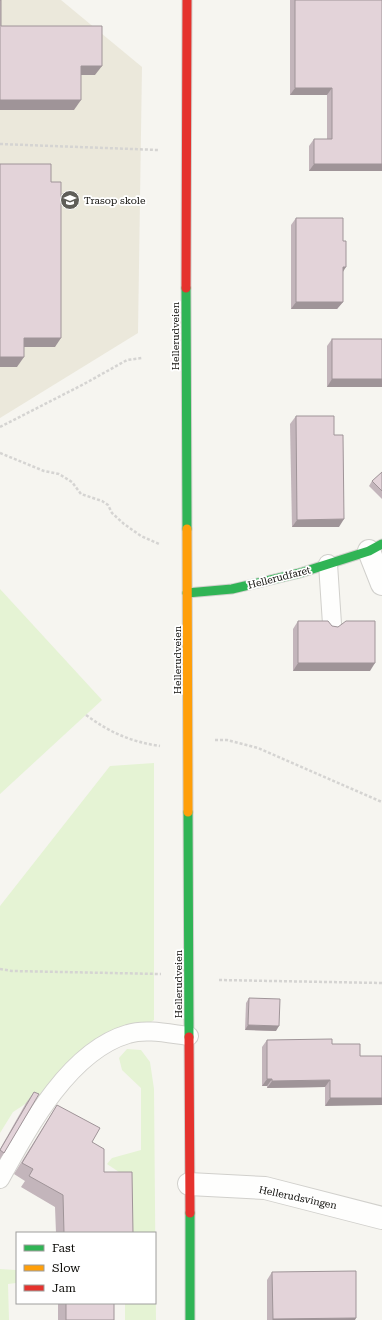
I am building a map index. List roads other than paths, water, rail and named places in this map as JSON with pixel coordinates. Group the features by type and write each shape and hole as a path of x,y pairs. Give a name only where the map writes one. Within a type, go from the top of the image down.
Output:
{"main road":[{"name":"Hellerudveien","path":"187,0 188,146 186,308 190,1320"},
{"name":"Hellerudfaret","path":"187,593 232,589 300,573 376,547"}],"street":[{"name":"Hellerudfaret","path":"376,547 382,584"},
{"name":"Hellerudsvingen","path":"189,1184 265,1188 382,1218"}],"lane":[{"path":"328,564 332,624"},
{"path":"0,1179 41,1110 62,1082 86,1057 115,1039 129,1033 137,1032 189,1036"}],"place":[{"name":"Trasop skole","path":"70,200"}]}
